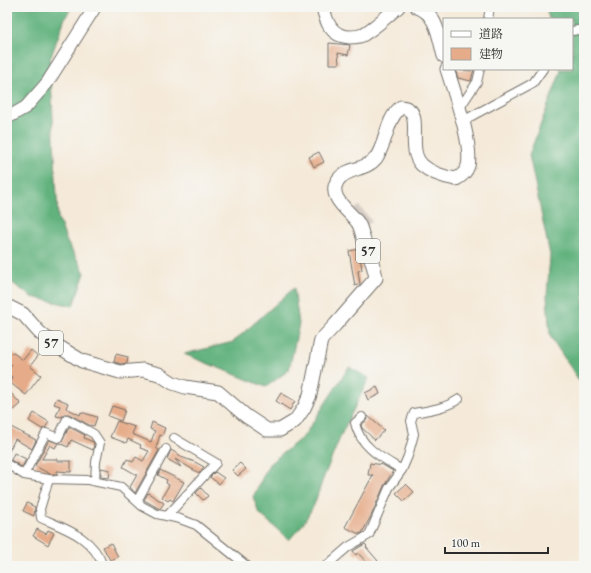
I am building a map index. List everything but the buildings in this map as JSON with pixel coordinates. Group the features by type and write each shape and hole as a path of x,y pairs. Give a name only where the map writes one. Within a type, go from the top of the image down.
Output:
{"main road":[{"path":"323,7 330,30 343,36 354,37 363,35 398,7"},
{"path":"417,7 431,16 443,53"},
{"name":"57","path":"7,307 23,314 39,332 51,342 82,361 120,372 143,370 159,374 173,383 185,387 218,392 246,416 267,430 280,430 296,421 310,395 321,340 376,278 374,266 358,223 338,201 334,194 336,182 342,175 371,163 376,158 396,111 401,107 406,107 411,110 414,117 414,148 416,157 422,165 441,176 456,180 464,175 468,166 468,151 463,125 448,70"}],"street":[{"path":"7,118 26,107 46,83 95,7"},
{"path":"488,18 490,7"},
{"path":"573,31 584,29"},
{"path":"459,109 477,82 480,70"},
{"path":"463,125 470,117 533,82 542,70"},
{"path":"326,566 348,547 369,534 389,488 402,470 408,456 414,434 411,421 414,413 442,407 459,399"},
{"path":"362,417 355,423 357,432 365,445 380,458 402,470"},
{"path":"24,474 46,434 58,438 67,419 94,434 100,443 96,462 95,481"},
{"path":"167,516 216,463 174,438"},
{"path":"137,501 166,450"},
{"path":"7,464 24,474 49,479 95,481 121,488 157,514 180,519 196,526 246,566"},
{"path":"49,479 40,509 41,518 77,534 95,549 103,566"}],"shaded area":[{"path":"359,206 372,221 366,226 353,211"}],"green space":[{"path":"7,7 72,7 65,18 50,59 58,218 67,242 85,273 73,306 32,297 7,278"},
{"path":"546,7 584,7 584,388 550,336 547,296 550,255 529,155 560,70 573,70 573,18 549,18"},
{"path":"294,288 299,324 289,370 266,387 184,354 233,342"},
{"path":"349,367 369,378 342,433 314,505 303,524 289,540 259,513 253,497 269,464 304,436"}]}
